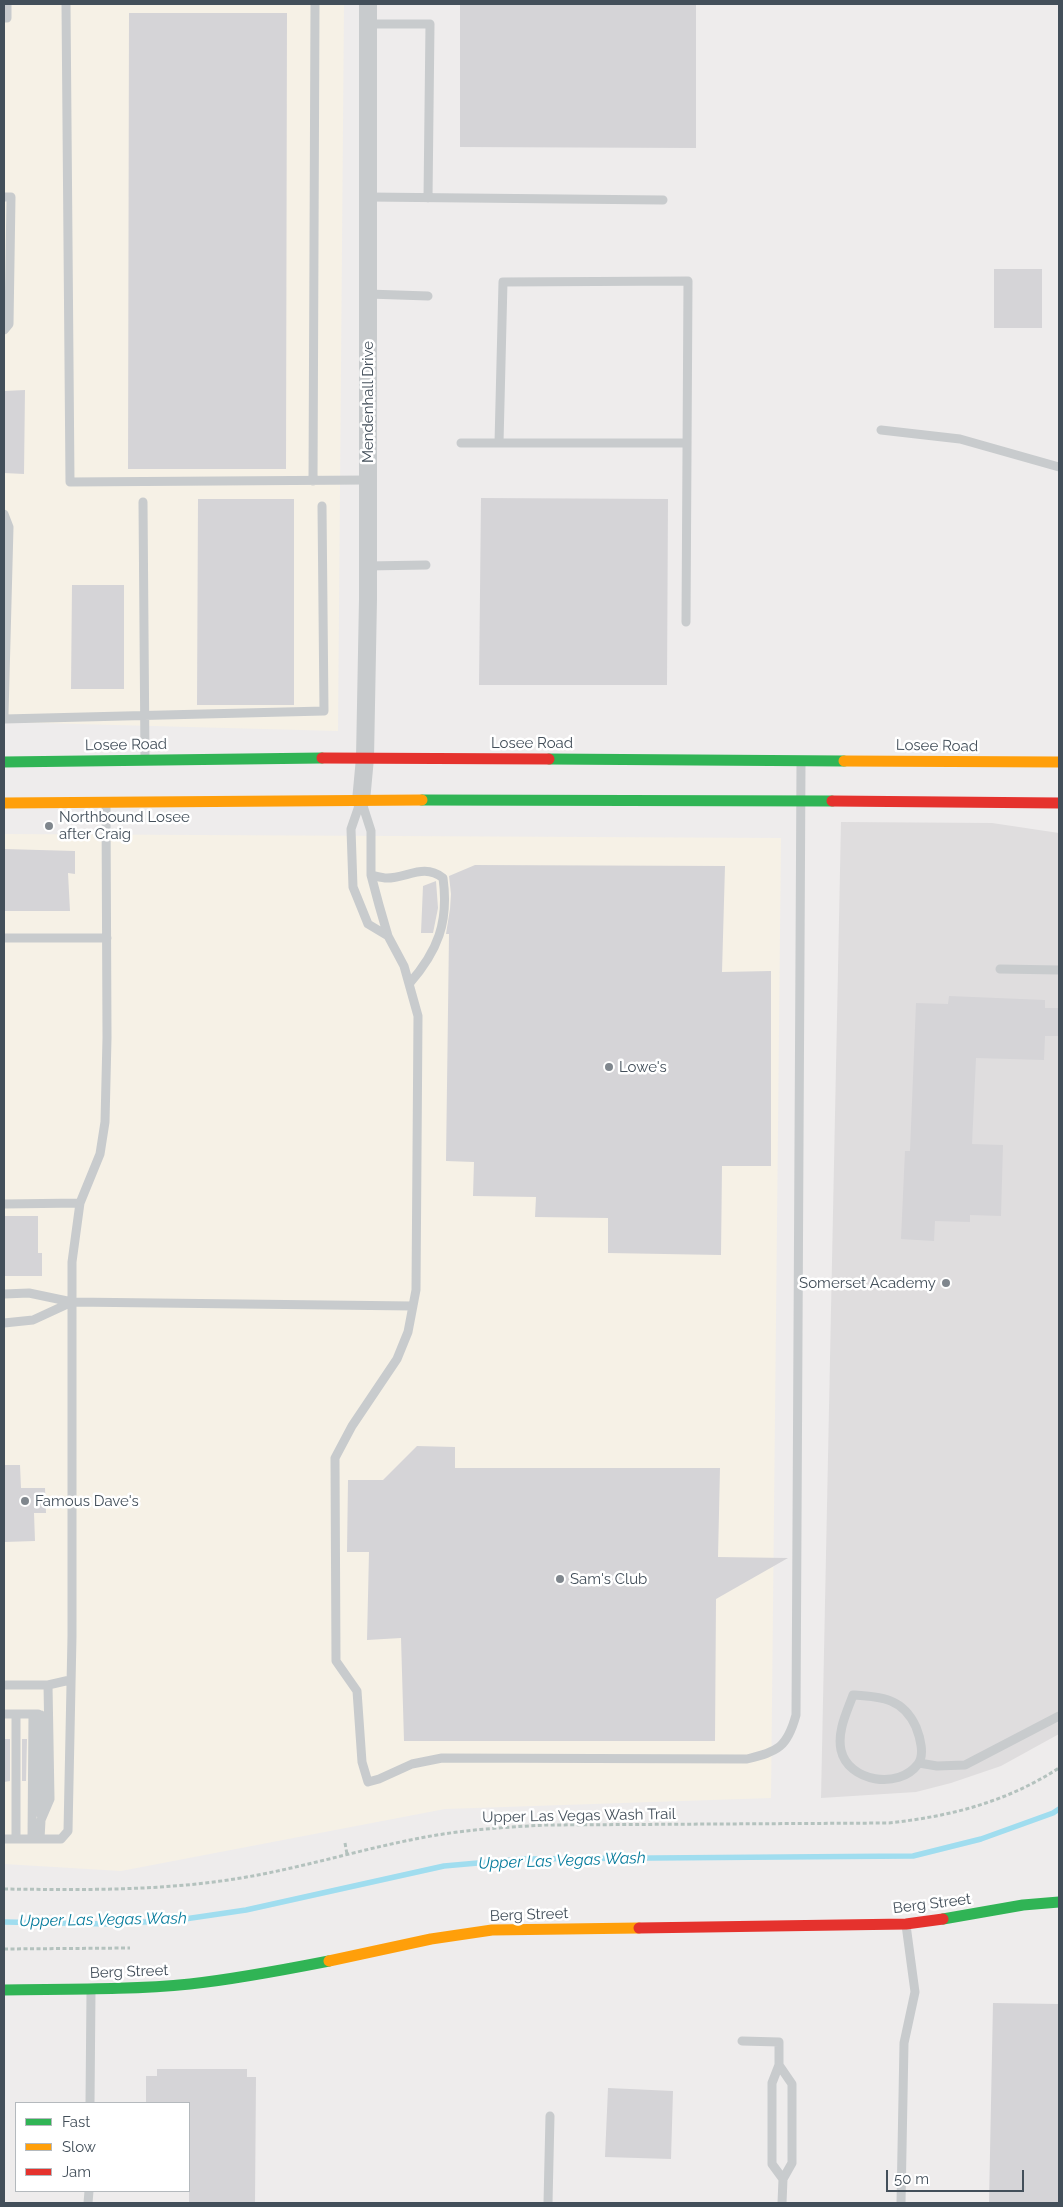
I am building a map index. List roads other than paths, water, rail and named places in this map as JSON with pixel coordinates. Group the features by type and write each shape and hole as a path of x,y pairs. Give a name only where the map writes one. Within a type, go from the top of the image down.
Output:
{"main road":[{"name":"Losee Road","path":"4,762 365,758 801,759 1059,762"},
{"path":"4,803 361,800 800,800 1059,803"},
{"name":"Berg Street","path":"4,1990 166,1986 242,1978 434,1938 492,1930 906,1924 956,1918 1023,1905 1059,1902"}],"street":[{"name":"Mendenhall Drive","path":"361,800 365,758 368,566 368,4"}],"lane":[{"path":"4,18 7,18 7,4"},
{"path":"66,4 70,482 368,480"},
{"path":"313,481 315,4"},
{"path":"368,24 430,24 428,198"},
{"path":"4,197 11,197 9,324 4,330"},
{"path":"368,197 663,200"},
{"path":"499,443 503,282 688,281 686,622"},
{"path":"368,294 428,296"},
{"path":"881,430 960,439 1059,467"},
{"path":"461,443 687,443"},
{"path":"143,502 145,760"},
{"path":"4,719 324,712 322,506"},
{"path":"4,514 9,527 4,715"},
{"path":"368,566 426,566"},
{"path":"361,800 371,832 371,875 388,936 404,966 418,1016 416,1290 413,1306 408,1332 397,1360 352,1426 335,1458 336,1661 357,1691 362,1762 368,1782 412,1764 442,1758 747,1759 779,1748 787,1741 796,1715 801,759"},
{"path":"361,800 351,829 353,887 368,924 388,936"},
{"path":"4,1839 61,1840 68,1832 70,1796 72,1262 80,1203 100,1154 105,1122 106,801"},
{"path":"371,875 387,878 424,871 436,872 443,878 443,910 438,941 424,967 409,984"},
{"path":"4,938 106,938"},
{"path":"1000,969 1059,970"},
{"path":"4,1204 80,1203"},
{"path":"4,1294 30,1293 72,1302 413,1306"},
{"path":"4,1323 33,1320 72,1302"},
{"path":"4,1685 48,1685 70,1680"},
{"path":"36,1839 41,1714 48,1685"},
{"path":"853,1695 884,1698 899,1704 911,1716 922,1747 919,1763 906,1775 889,1779 860,1775 849,1768 840,1749 842,1723 853,1695"},
{"path":"4,1714 41,1714"},
{"path":"16,1714 16,1839"},
{"path":"36,1839 41,1820 50,1799 41,1714"},
{"path":"919,1763 937,1766 965,1765 1059,1716"},
{"path":"901,2203 904,2043 915,1992 906,1924"},
{"path":"90,2102 92,1989"},
{"path":"742,2041 779,2042 779,2065 772,2083 772,2164 782,2179"},
{"path":"779,2065 792,2084 792,2163 782,2179 782,2203"},
{"path":"548,2203 550,2116"}],"waterway":[{"name":"Upper Las Vegas Wash","path":"4,1922 110,1924 178,1920 246,1910 444,1866 523,1859 913,1856 981,1839 1053,1813 1059,1809"}],"place":[{"name":"Northbound Losee after Craig","path":"49,826"},
{"name":"Lowe's","path":"609,1067"},
{"name":"Somerset Academy","path":"946,1283"},
{"name":"Famous Dave's","path":"25,1501"},
{"name":"Sam's Club","path":"560,1579"}]}
